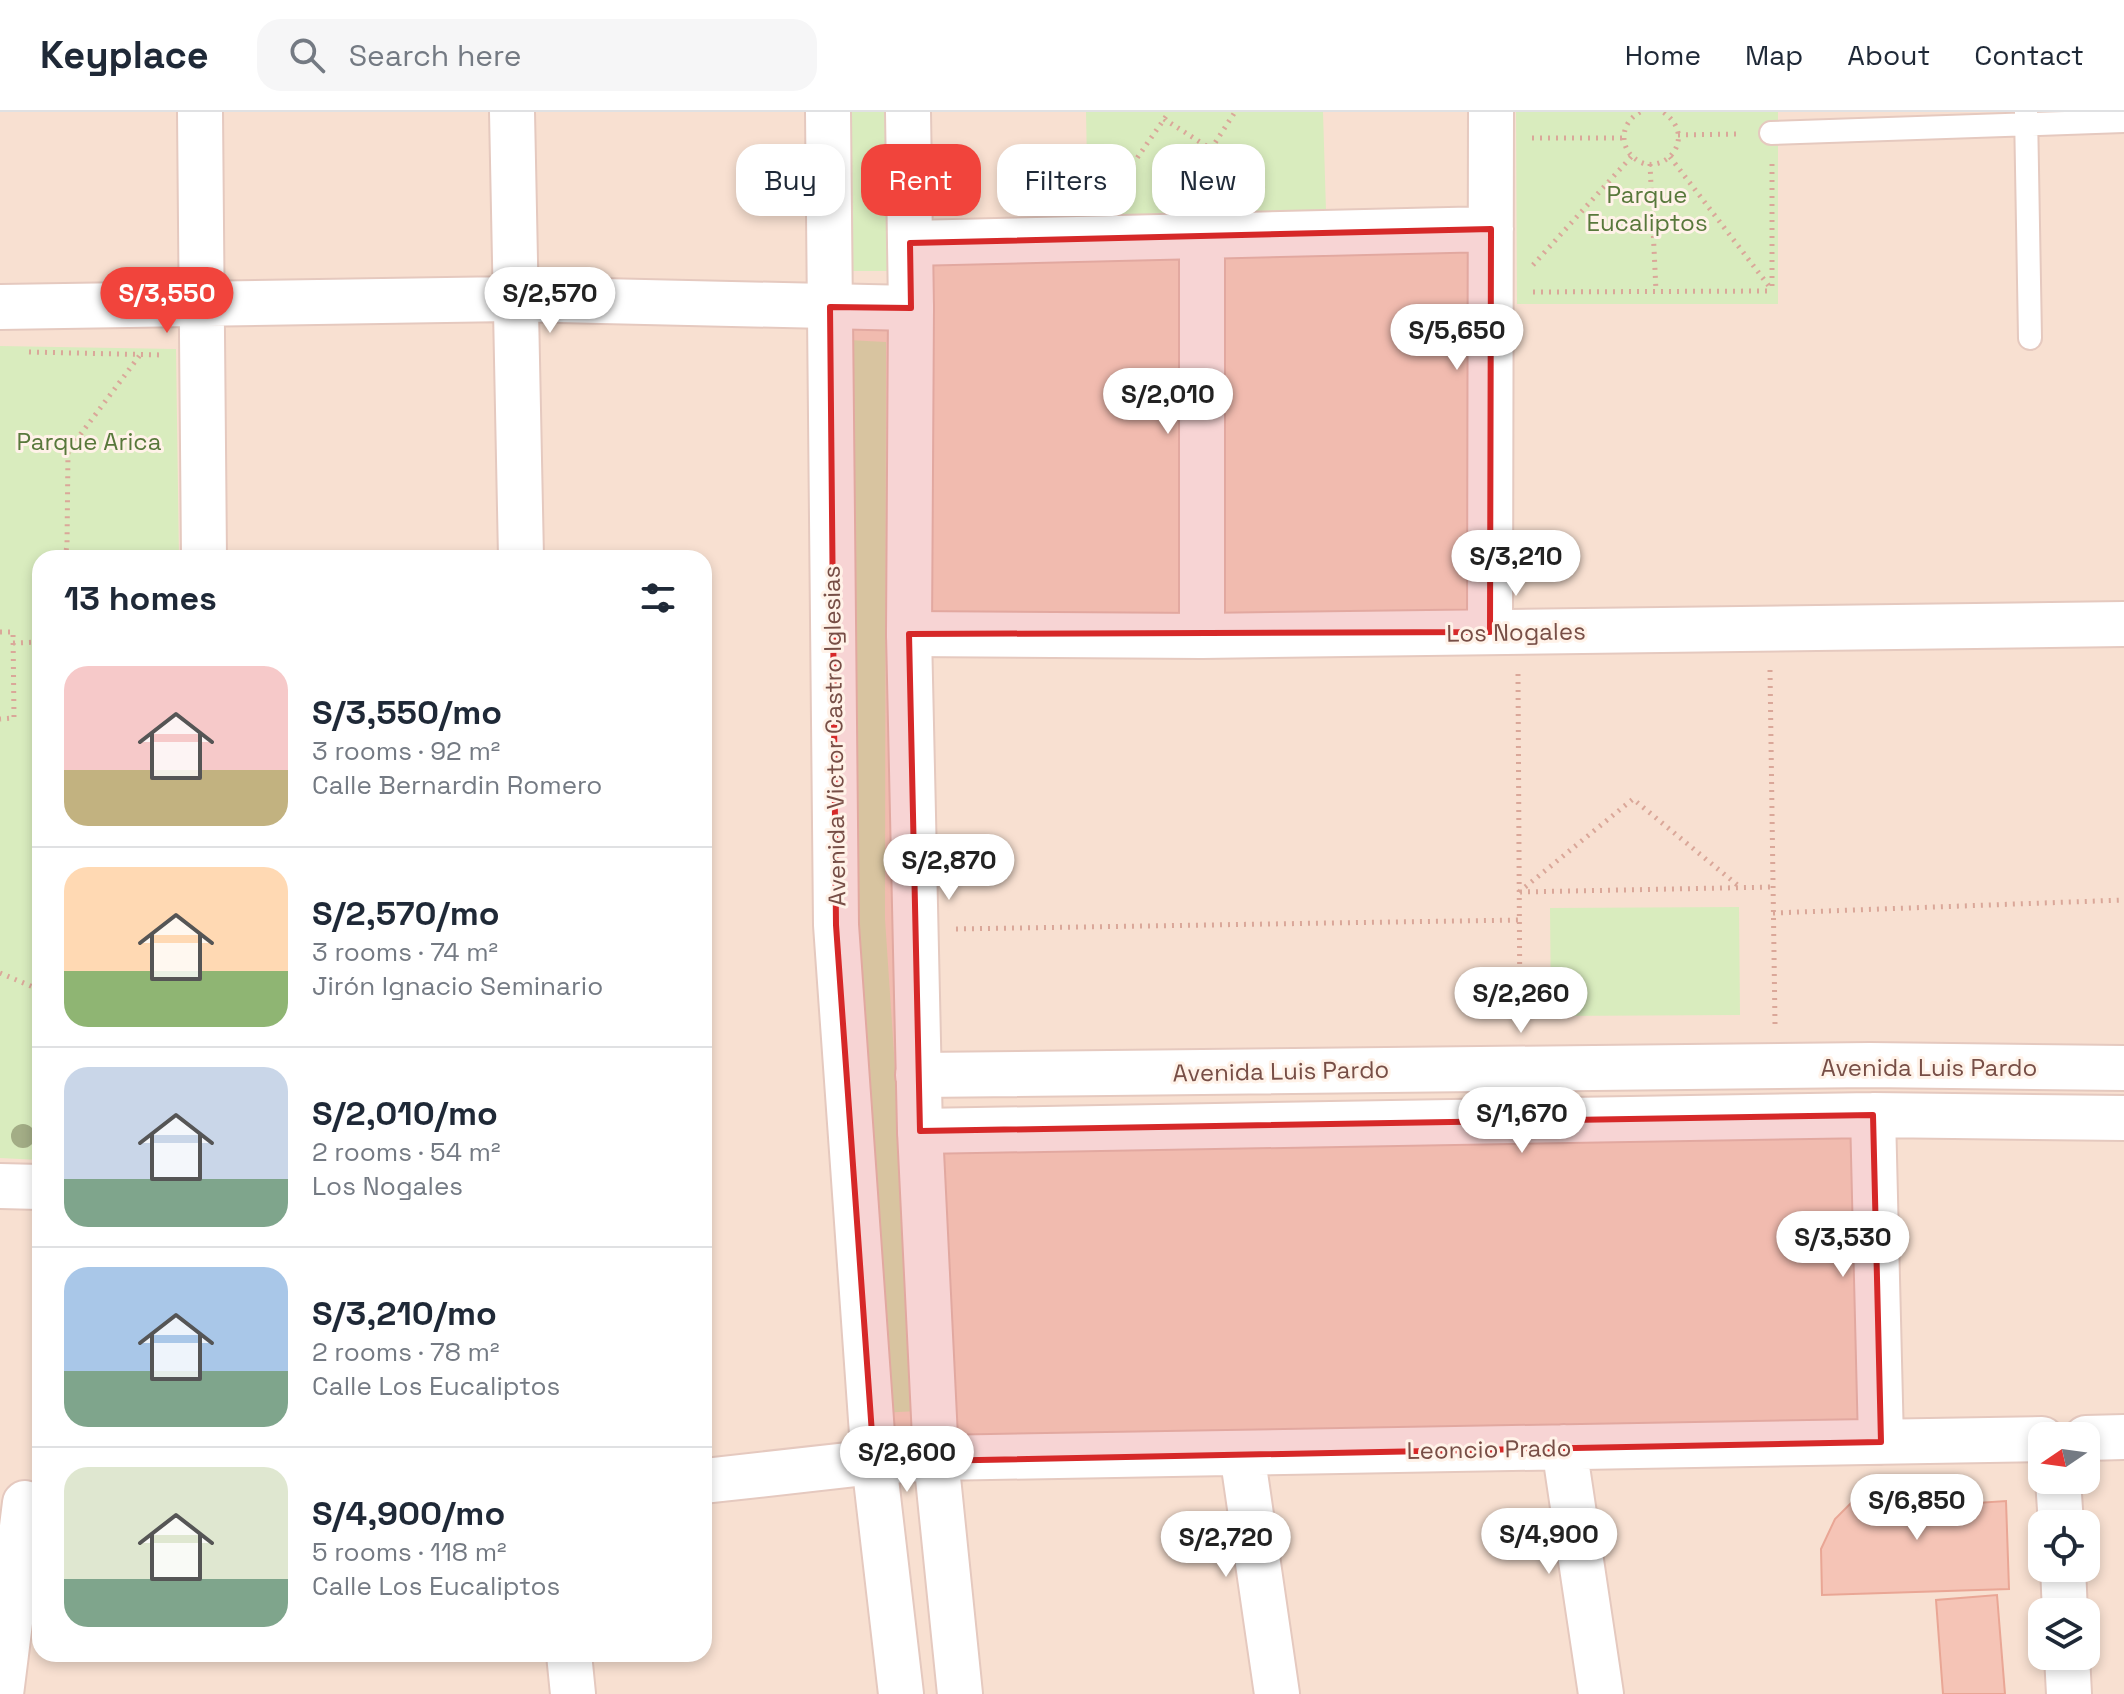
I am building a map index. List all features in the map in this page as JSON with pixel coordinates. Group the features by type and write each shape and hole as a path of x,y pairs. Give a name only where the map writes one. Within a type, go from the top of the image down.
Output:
{"street":[{"path":"200,112 204,550"},
{"path":"512,112 521,550"},
{"name":"Avenida Victor Castro Iglesias","path":"828,112 836,925 874,1462 901,1694"},
{"path":"908,112 911,308 909,634 918,1075 936,1458 960,1694"},
{"path":"1504,632 1500,292 1491,229 1506,125"},
{"path":"910,243 1491,229"},
{"path":"1202,236 1202,636"},
{"path":"0,307 515,299 911,308"},
{"name":"Los Nogales","path":"909,634 1202,636 2124,624"},
{"name":"Avenida Luis Pardo","path":"918,1075 1870,1065 2124,1068"},
{"path":"1873,1115 1881,1442"},
{"name":"Avenida Luis Pardo","path":"920,1131 1873,1115 2124,1118"},
{"path":"0,1186 32,1187"},
{"path":"2100,1438 2124,1437"},
{"name":"Leoncio Prado","path":"712,1480 936,1458 2028,1439"},
{"path":"1564,1447 1601,1694"},
{"path":"1242,1453 1277,1694"},
{"path":"1,1694 22,1502"},
{"path":"570,1662 573,1694"},
{"path":"2068,1670 2069,1694"}],"lane":[{"path":"1771,133 2026,118 2124,121"},
{"path":"2026,118 2030,338"}],"path":[{"path":"1081,239 1169,112"},
{"path":"1214,144 1235,112"},
{"path":"1640,112 1628,122 1625,146 1632,156 1650,164 1658,164 1670,157 1676,148 1676,124 1663,112"},
{"path":"1164,119 1203,144"},
{"path":"1506,125 1624,138"},
{"path":"1678,135 1771,133 1772,291"},
{"path":"1500,292 1632,156"},
{"path":"1670,157 1772,291"},
{"path":"1650,164 1656,292"},
{"path":"1265,190 1322,234"},
{"path":"1500,292 1772,291"},
{"path":"16,352 171,355"},
{"path":"66,550 68,451 140,354"},
{"path":"1769,629 1776,1066"},
{"path":"0,632 13,632 14,718 0,719"},
{"path":"1504,632 1519,892 1520,1069"},
{"path":"13,643 32,642"},
{"path":"1519,892 1633,799 1741,888"},
{"path":"1519,892 1773,887"},
{"path":"1773,913 2124,900"},
{"path":"915,929 1519,920"},
{"path":"0,973 32,987"}],"highlighted area":[{"path":"1491,229 1490,632 909,634 920,1131 1873,1115 1881,1442 874,1462 836,925 830,307 911,308 910,243"}],"shaded area":[{"path":"0,112 2124,112 2124,1694 0,1694"}],"green space":[{"path":"848,112 889,112 889,144 861,144 861,216 890,216 891,271 850,271"},
{"path":"1086,112 1323,112 1326,211 1265,212 1265,144 1152,144 1152,215 1136,215 1136,144 1087,144"},
{"name":"Parque Eucaliptos","path":"1516,112 1778,112 1778,304 1517,304"},
{"path":"848,340 886,342 885,919 918,1411 880,1413 853,907"},
{"name":"Parque Arica","path":"0,346 176,349 179,550 32,550 32,1160 0,1158"},
{"path":"1739,907 1740,1015 1551,1016 1550,908"}],"building":[{"path":"1899,1478 1948,1478 1965,1488 1977,1503 2006,1501 2009,1589 1822,1595 1821,1549 1835,1519 1852,1502"},
{"path":"1997,1595 2005,1694 1943,1694 1936,1600"}]}
